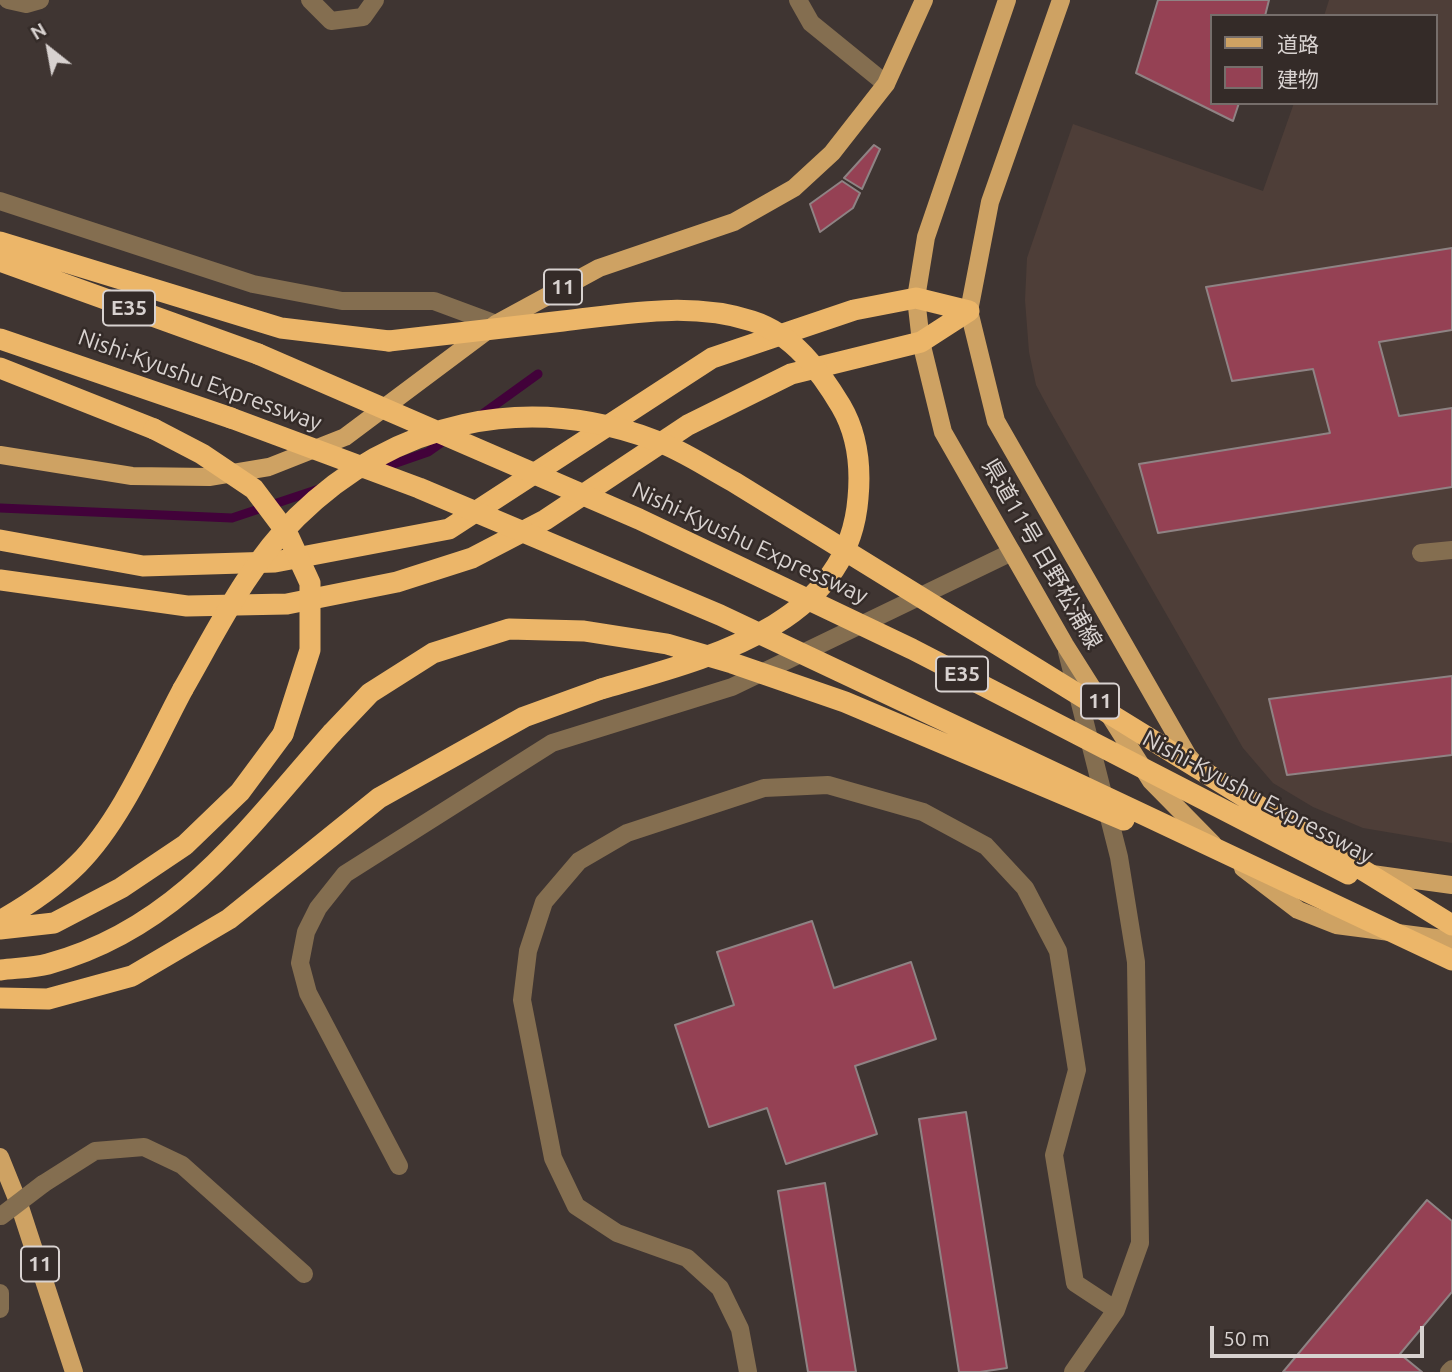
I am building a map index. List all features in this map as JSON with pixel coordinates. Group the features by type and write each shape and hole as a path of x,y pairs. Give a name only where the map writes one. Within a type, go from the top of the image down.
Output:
{"highway":[{"path":"0,242 281,328 389,341 694,309 753,321 793,344 822,374 850,421 861,466 856,521 841,561 813,597 766,631 685,666 601,689 524,717 379,798 229,919 132,976 48,999 0,998"},
{"name":"Nishi-Kyushu Expressway","path":"0,261 258,354 639,519 912,649 1452,927"},
{"path":"0,540 144,566 275,562 449,529 712,358 854,310 916,298 969,312"},
{"path":"0,580 187,606 287,604 397,582 472,558 545,520 688,425 791,374 920,342 969,312"},
{"name":"Nishi-Kyushu Expressway","path":"0,338 231,418 435,494 720,615 1452,960"},
{"path":"0,368 154,429 202,454 254,489 287,533 310,583 310,650 283,734 240,792 185,845 121,888 54,922 0,929"},
{"path":"0,921 33,902 79,864 114,816 244,583 295,518 343,477 419,436 473,421 529,415 594,422 656,440 734,482 1452,927"},
{"path":"0,970 46,964 110,942 168,907 206,876 370,693 433,653 509,629 584,631 667,644 732,663 845,702 1324,901"}],"main road":[{"name":"11","path":"0,455 132,476 209,477 269,467 345,437 496,324 599,268 734,222 794,188 832,153 886,83 924,0"},
{"name":"県道11号 日野松浦線","path":"1007,0 926,237 916,298 920,342 943,432 1065,645 1151,781 1217,848 1298,910 1336,925 1452,940"},
{"name":"県道11号 日野松浦線","path":"1061,0 990,202 969,312 996,421 1188,756 1244,815 1309,858 1345,871 1452,884"},
{"name":"11","path":"0,1157 19,1204 74,1372"}],"street":[{"path":"8,0 26,4 40,0"},
{"path":"310,0 331,21 363,17 375,0"},
{"path":"798,0 811,23 886,83"},
{"path":"0,201 253,284 342,301 434,301 496,324"},
{"path":"1421,553 1452,550"},
{"path":"399,1166 308,993 300,963 306,932 318,908 345,874 552,743 732,687 1012,552"},
{"path":"1065,645 1119,856 1136,962 1140,1243 1116,1310 1073,1372"},
{"path":"748,1372 740,1329 720,1288 687,1258 617,1233 576,1206 552,1158 522,1000 528,951 544,901 579,862 626,833 764,788 828,785 923,812 986,846 1025,888 1058,951 1077,1070 1054,1155 1075,1283 1116,1310"},
{"path":"1,1216 43,1184 94,1151 144,1147 182,1165 304,1275"},
{"path":"0,1293 0,1309"}],"shaded area":[{"path":"1329,0 1452,0 1452,843 1363,828 1313,807 1273,783 1243,748 1050,411 1036,385 1029,352 1025,300 1027,258 1073,124 1263,191 1293,105 1438,105 1438,14 1325,14"}],"building":[{"path":"1158,0 1269,0 1266,14 1210,14 1210,105 1238,105 1233,121 1136,73"},
{"path":"874,145 880,149 862,189 844,178"},
{"path":"842,181 860,193 853,208 820,232 810,204"},
{"path":"1452,248 1452,330 1379,342 1399,416 1452,408 1452,487 1158,533 1139,464 1330,433 1313,369 1232,381 1206,287"},
{"path":"1452,676 1452,755 1287,775 1269,699"},
{"path":"812,921 834,988 911,962 936,1039 855,1066 877,1134 786,1164 767,1108 709,1127 675,1025 734,1005 717,952"},
{"path":"966,1112 1007,1368 980,1372 959,1372 919,1119"},
{"path":"825,1183 856,1372 808,1372 778,1191"},
{"path":"1427,1200 1452,1221 1452,1292 1400,1354 1422,1372 1283,1372"}],"waterway":[{"path":"477,418 538,374"},
{"path":"379,469 428,452 448,438"},
{"path":"0,508 232,518 319,489"}]}
